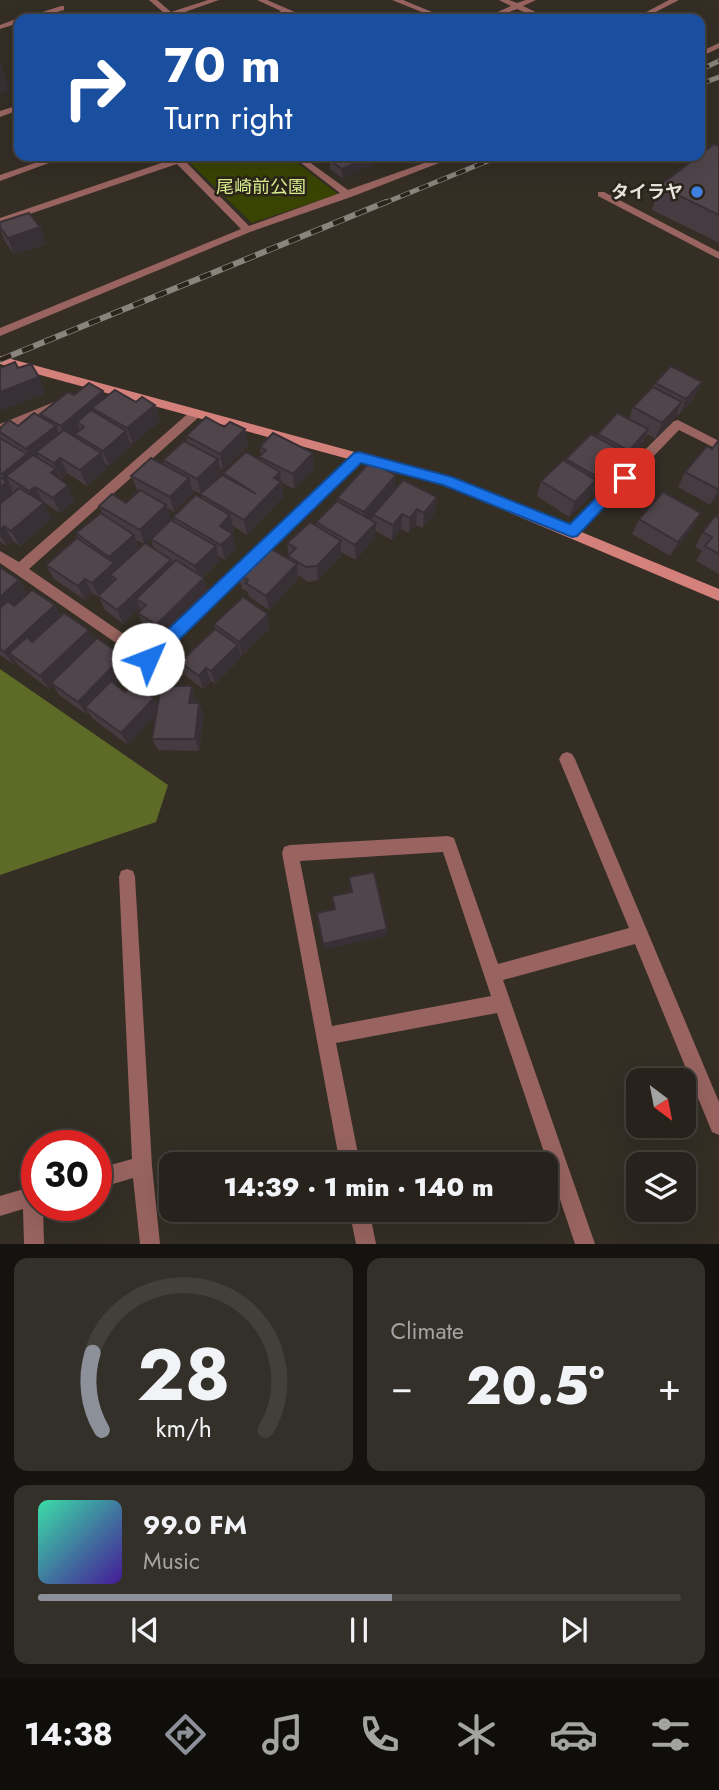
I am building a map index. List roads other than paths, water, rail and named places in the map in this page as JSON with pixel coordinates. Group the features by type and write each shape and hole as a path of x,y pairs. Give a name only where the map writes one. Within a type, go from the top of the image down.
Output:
{"street":[{"path":"153,0 169,14"},
{"path":"173,14 215,0"},
{"path":"261,0 295,14"},
{"path":"396,0 431,14"},
{"path":"503,0 535,14"},
{"path":"498,14 532,0"},
{"path":"647,14 675,0"},
{"path":"35,14 58,4"},
{"path":"280,14 288,11"},
{"path":"0,178 49,161"},
{"path":"0,221 169,161"},
{"path":"180,161 247,230"},
{"path":"303,161 348,195"},
{"path":"0,331 247,230 348,195 432,161"},
{"path":"601,194 719,256"},
{"path":"0,360 447,481 572,531 719,595"},
{"path":"0,429 100,387"},
{"path":"20,569 196,413"},
{"path":"572,531 678,424 719,446"},
{"path":"0,556 148,659 359,457"},
{"path":"567,759 719,1125"},
{"path":"348,1152 290,853 448,844 585,1244"},
{"path":"127,877 142,1166 150,1244"},
{"path":"493,974 640,934"},
{"path":"326,1036 503,1003"},
{"path":"112,1174 142,1166"},
{"path":"0,1206 21,1200"},
{"path":"34,1221 34,1244"},
{"path":"362,1222 366,1244"}],"railway":[{"path":"705,68 719,61"},
{"path":"705,82 719,77"},
{"path":"382,204 488,161"},
{"path":"0,360 386,202"}],"place":[{"name":"タイラヤ","path":"697,192"}],"park label":[{"name":"尾崎前公園","path":"261,187"}]}
